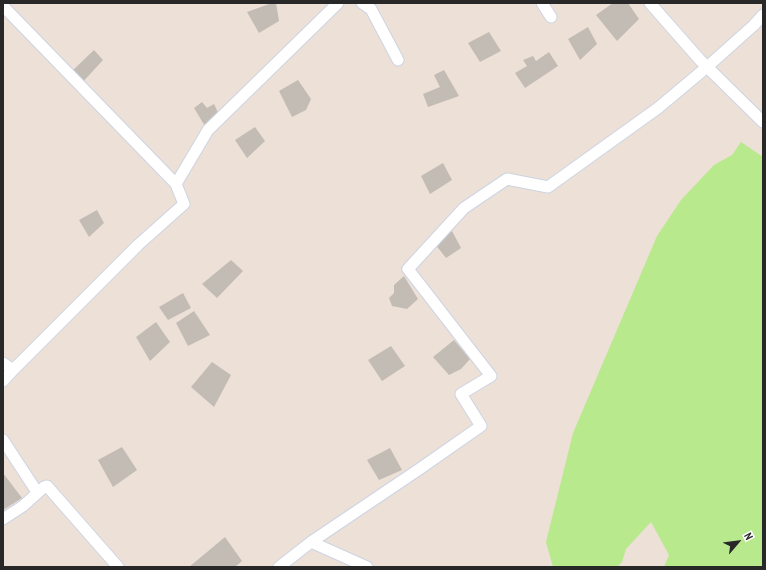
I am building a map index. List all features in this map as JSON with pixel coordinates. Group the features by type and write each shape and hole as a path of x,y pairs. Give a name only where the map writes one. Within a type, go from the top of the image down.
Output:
{"street":[{"path":"176,184 208,130 338,3"},
{"path":"362,3 371,9 398,60"},
{"path":"542,3 551,17"},
{"path":"650,3 657,13 707,67 763,122"},
{"path":"3,6 176,184 184,204 138,245 3,381"},
{"path":"279,567 311,542 481,426 461,394 491,376 408,269 464,208 507,179 548,187 658,108 707,67 754,25 763,15"},
{"path":"3,363 13,370"},
{"path":"3,440 37,492"},
{"path":"3,519 23,506 37,492 48,486 118,567"},
{"path":"311,542 367,567"}],"green space":[{"path":"741,142 763,157 763,567 664,567 669,555 651,522 626,549 622,562 617,567 553,567 546,542 573,433 657,236 681,200 714,165 732,155"}],"building":[{"path":"276,3 279,21 259,33 247,12"},
{"path":"613,3 628,3 639,19 617,41 596,15"},
{"path":"588,27 597,44 580,60 568,39"},
{"path":"489,32 501,51 480,62 468,43"},
{"path":"94,50 103,60 80,85 70,73"},
{"path":"549,52 558,66 525,88 515,73 527,66 523,60 533,56 536,61"},
{"path":"444,70 459,96 428,107 423,94 440,87 434,75"},
{"path":"298,80 311,99 306,110 292,117 279,91"},
{"path":"202,102 207,108 214,104 221,119 208,131 194,108"},
{"path":"255,127 265,141 247,158 235,140"},
{"path":"443,163 452,180 430,194 421,176"},
{"path":"97,210 104,223 89,237 79,220"},
{"path":"452,231 461,248 446,258 435,244"},
{"path":"231,260 243,271 217,298 202,284"},
{"path":"404,276 418,299 407,309 392,306 389,298 394,293 394,285"},
{"path":"183,293 191,308 168,320 159,307"},
{"path":"194,311 210,335 188,346 176,323"},
{"path":"156,322 170,342 150,361 136,337"},
{"path":"454,340 470,359 461,369 449,375 433,357"},
{"path":"391,346 405,366 382,381 368,360"},
{"path":"212,362 231,375 214,407 191,387"},
{"path":"122,447 137,470 113,487 98,460"},
{"path":"390,448 402,470 379,480 367,460"},
{"path":"3,473 22,498 3,510"},
{"path":"225,537 242,561 235,567 189,567"}]}
